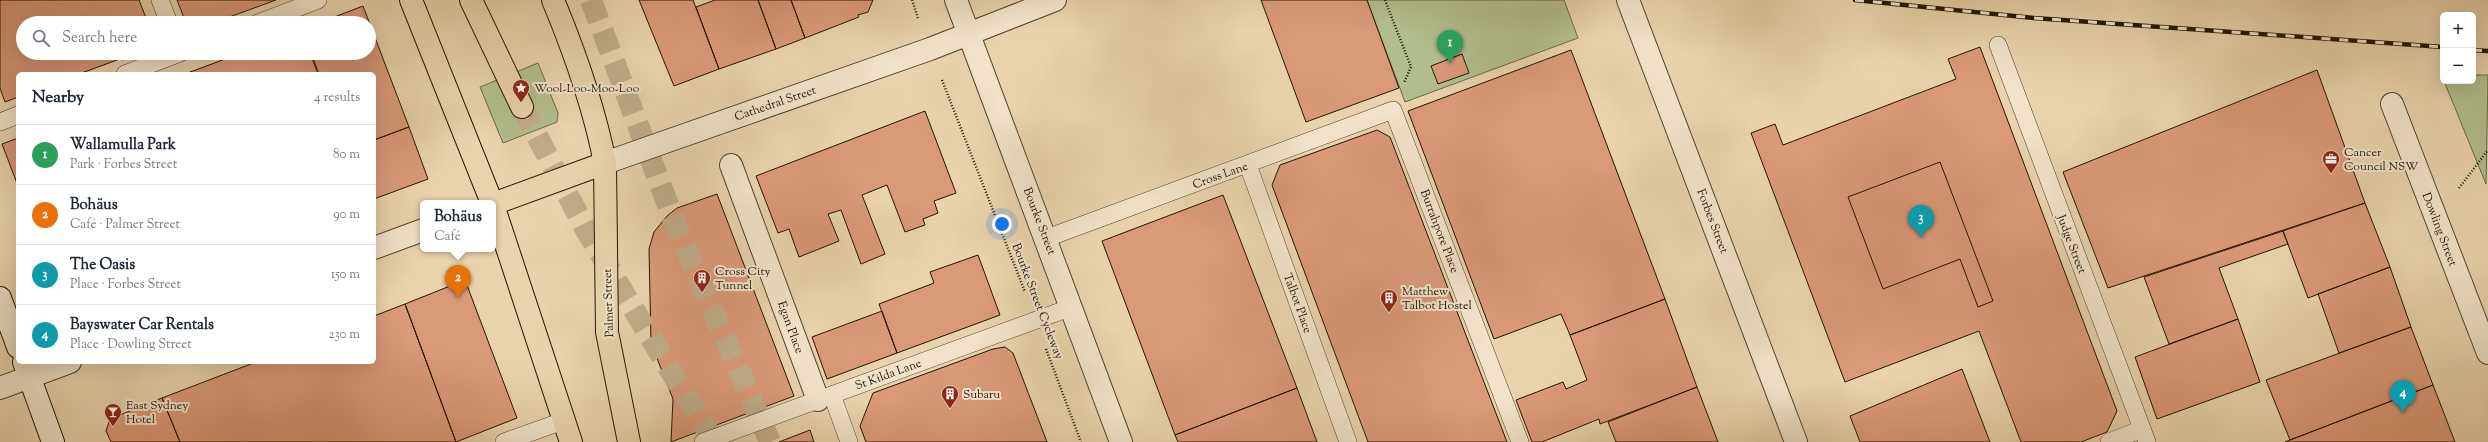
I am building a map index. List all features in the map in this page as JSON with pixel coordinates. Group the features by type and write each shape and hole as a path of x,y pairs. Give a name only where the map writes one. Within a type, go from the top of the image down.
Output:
{"main road":[{"path":"411,0 491,200"},
{"path":"472,0 522,107"},
{"name":"Palmer Street","path":"553,0 574,52 586,88 598,130 605,163 607,332 629,442"},
{"name":"Cathedral Street","path":"496,203 605,163"},
{"path":"496,213 571,442"}],"street":[{"name":"Bourke Street","path":"956,0 1047,238 1121,442"},
{"name":"Cathedral Street","path":"605,163 969,34 1055,0"},
{"name":"Forbes Street","path":"1628,0 1796,442"},
{"name":"Dowling Street","path":"2392,104 2488,353"},
{"name":"Egan Place","path":"731,165 825,397"},
{"path":"376,247 420,231"},
{"path":"0,298 16,342"},
{"path":"0,388 26,369 57,364"},
{"path":"26,369 53,442"}],"lane":[{"path":"160,0 166,16"},
{"path":"276,16 318,0"},
{"name":"Judge Street","path":"1998,45 2145,435"},
{"path":"130,72 162,60"},
{"name":"Cross Lane","path":"1047,238 1248,165 1393,110"},
{"name":"Burrahpore Place","path":"1393,110 1520,442"},
{"path":"0,122 16,116"},
{"name":"Talbot Place","path":"1248,165 1348,442"},
{"name":"St Kilda Lane","path":"703,442 1072,307"},
{"name":"Egan Place","path":"825,397 849,442"},
{"path":"504,442 563,421"},
{"path":"2109,442 2145,435"}],"path":[{"path":"1385,0 1411,67 1393,110"},
{"name":"Bourke Street Cycleway","path":"950,101 1036,320 1081,442"},
{"path":"2436,219 2488,150"}],"green space":[{"path":"1367,0 1564,0 1578,38 1405,102"},
{"path":"538,63 558,113 557,122 503,143 480,87"},
{"path":"2476,75 2488,75 2486,184 2445,84 2476,84"}],"building":[{"path":"0,0 139,0 145,16 16,16 16,60 117,60 84,72 16,72 16,98 5,102 0,88"},
{"path":"177,0 276,0 232,16 183,16"},
{"path":"639,0 693,0 719,69 674,86"},
{"path":"715,0 758,0 776,49 719,69 696,7"},
{"path":"758,0 791,0 805,38 776,49"},
{"path":"791,0 873,0 868,12 805,38"},
{"path":"1261,0 1367,0 1399,88 1306,122"},
{"path":"363,6 367,16 337,16"},
{"path":"376,40 409,127 376,139 376,72 318,72 314,60 376,60"},
{"path":"1980,47 2117,411 2107,432 2081,442 2021,442 1979,331 1845,382 1751,133 1775,124 1783,145 1956,79 1948,59"},
{"path":"1571,50 1665,299 1570,335 1561,314 1494,339 1408,111"},
{"path":"1462,54 1469,73 1438,84 1431,66"},
{"path":"222,60 313,60 317,72 190,72"},
{"path":"2317,70 2365,203 2108,288 2063,172"},
{"path":"925,111 956,193 934,201 938,213 923,219 925,225 905,232 887,185 862,195 885,254 861,264 841,210 828,214 839,241 799,257 789,229 778,233 756,176"},
{"path":"409,127 428,179 376,198 376,139"},
{"name":"Matthew Talbot Hostel","path":"1377,130 1390,137 1507,442 1368,442 1272,185 1280,165"},
{"path":"16,139 16,181 2,144"},
{"path":"1940,162 1993,301 1978,307 1960,259 1883,289 1848,197"},
{"name":"Cross City Tunnel","path":"717,194 794,396 671,442 673,399 651,343 649,249 654,232 667,216 677,208"},
{"path":"1223,195 1297,388 1175,435 1102,241"},
{"path":"2365,203 2390,267 2308,298 2283,231"},
{"path":"2283,231 2288,244 2219,268 2238,319 2169,344 2144,277"},
{"path":"978,255 1000,315 897,353 879,304 934,283 930,272"},
{"path":"2390,267 2411,327 2339,353 2318,294"},
{"path":"465,280 517,418 456,442 405,304"},
{"path":"1665,299 1697,387 1600,424 1599,419 1542,442 1532,442 1516,400 1563,382 1566,389 1587,380 1570,335"},
{"path":"405,304 456,442 180,442 162,398 251,364 376,364 376,315"},
{"path":"882,311 897,353 827,379 812,337"},
{"path":"2238,319 2260,382 2157,419 2135,357"},
{"path":"2411,327 2433,385 2290,440 2266,380"},
{"name":"Subaru","path":"1005,347 1013,353 1047,442 866,442 860,426 873,393 993,349"},
{"path":"1962,369 1990,442 1860,442 1850,416"},
{"path":"2433,385 2455,442 2285,442 2290,440"},
{"path":"1697,387 1718,442 1616,442 1608,422"},
{"path":"1297,388 1317,442 1178,442 1175,435"},
{"path":"162,398 180,442 111,442 106,431 110,419"},
{"path":"810,430 814,442 779,442"}],"tunnel":[{"path":"591,0 674,221 770,442"},
{"path":"522,107 586,230 688,400 715,442"}],"railway":[{"path":"1855,0 2034,18 2440,47"},
{"path":"2476,50 2488,51"}],"place":[{"name":"Wallamulla Park","path":"1450,63"},
{"name":"Wool-Loo-Moo-Loo","path":"521,103"},
{"name":"Cancer Council NSW","path":"2331,174"},
{"name":"The Oasis","path":"1921,238"},
{"name":"Cross City Tunnel","path":"702,293"},
{"name":"Bohäus","path":"458,298"},
{"name":"Matthew Talbot Hostel","path":"1389,313"},
{"name":"Subaru","path":"950,409"},
{"name":"Bayswater Car Rentals","path":"2403,413"},
{"name":"East Sydney Hotel","path":"113,427"}]}
